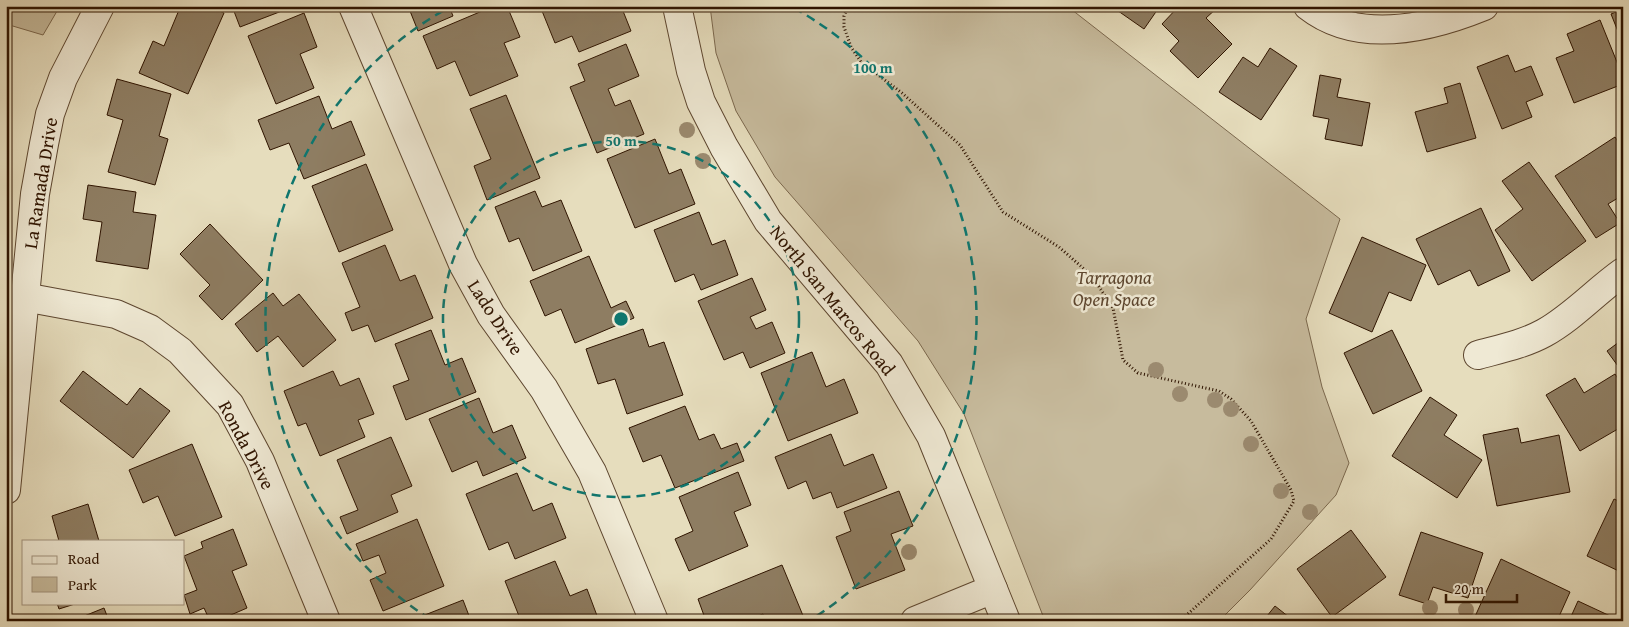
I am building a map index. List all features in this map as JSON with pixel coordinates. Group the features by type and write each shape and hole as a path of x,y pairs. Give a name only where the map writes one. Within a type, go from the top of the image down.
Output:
{"street":[{"name":"La Ramada Drive","path":"6,490 35,194 50,114 63,78 100,6"},
{"name":"Lado Drive","path":"353,6 463,264 491,315 544,390 592,472 654,621"},
{"name":"North San Marcos Road","path":"677,6 691,71 701,102 724,147 768,221 889,364 931,436 1006,621"},
{"path":"1308,6 1322,17 1361,28 1404,30 1455,18 1484,6"},
{"path":"1478,355 1521,343 1545,333 1586,303 1623,272"},
{"name":"Ronda Drive","path":"24,297 116,314 150,329 180,351 224,398 230,405 260,461 326,621"},
{"path":"915,621 993,589"}],"path":[{"path":"848,6 844,16 844,27 851,47 861,62 902,92 960,145 1003,212 1058,246 1092,276 1113,308 1123,360 1138,373 1219,391 1231,399 1251,421 1291,490 1294,501 1271,539 1180,621"}],"green space":[{"path":"6,6 60,6 43,35 6,24"},
{"name":"Tarragona Open Space","path":"710,6 1067,6 1340,219 1306,319 1322,387 1349,463 1336,495 1250,590 1219,621 1045,621 964,414 918,341 775,177 736,111 716,53"}],"building":[{"path":"171,6 209,6 224,13 188,94 139,73 153,41 164,46 179,10"},
{"path":"232,6 295,6 240,27"},
{"path":"408,6 449,6 453,16 418,31"},
{"path":"494,6 507,6 520,37 504,43 518,76 470,96 455,61 437,69 423,36"},
{"path":"540,6 621,6 631,31 579,52 572,36 555,43"},
{"path":"1111,6 1160,6 1144,29"},
{"path":"1179,6 1215,6 1217,8 1206,18 1232,44 1198,78 1170,51 1179,41 1162,24"},
{"path":"1623,9 1623,44 1611,14"},
{"path":"304,13 317,47 300,54 314,88 276,104 248,36"},
{"path":"1600,20 1623,77 1623,84 1574,103 1556,58 1574,51 1567,34"},
{"path":"626,44 639,76 608,89 615,106 630,100 644,134 597,153 570,87 585,81 578,64"},
{"path":"1270,48 1297,66 1261,120 1219,92 1243,57 1258,67"},
{"path":"1508,55 1515,72 1531,66 1543,95 1526,102 1532,117 1502,129 1477,67"},
{"path":"1320,75 1341,79 1337,97 1370,103 1362,146 1325,139 1329,119 1313,116"},
{"path":"117,79 171,94 159,136 168,139 155,185 108,172 123,120 107,115"},
{"path":"1460,83 1476,138 1427,152 1415,112 1448,103 1444,88"},
{"path":"506,95 540,178 487,200 474,166 491,159 470,109"},
{"path":"319,96 332,129 351,121 365,155 304,179 289,143 270,150 258,120"},
{"path":"1615,137 1623,149 1623,195 1608,204 1620,223 1596,238 1555,176"},
{"path":"655,139 669,174 681,169 695,204 635,228 607,159"},
{"path":"1529,162 1586,241 1532,281 1495,230 1523,209 1502,181"},
{"path":"366,164 393,230 339,252 312,186"},
{"path":"88,185 136,192 133,212 156,215 148,269 96,261 102,222 83,219"},
{"path":"535,191 542,207 561,200 582,251 533,271 519,238 509,242 495,207"},
{"path":"1481,208 1510,271 1478,286 1470,270 1438,285 1416,239"},
{"path":"699,212 712,245 725,240 738,275 701,290 694,274 675,282 654,230"},
{"path":"210,224 263,280 222,320 199,296 210,285 180,254"},
{"path":"1362,237 1426,265 1411,301 1389,292 1372,332 1329,313"},
{"path":"385,245 400,281 415,275 433,318 375,342 368,325 352,331 345,313 360,307 342,263"},
{"path":"589,256 611,308 626,301 634,318 575,343 561,309 545,316 530,281"},
{"path":"752,278 766,310 750,317 756,329 772,322 785,353 750,368 743,352 724,360 698,301"},
{"path":"273,293 283,306 299,294 336,340 303,367 278,336 257,352 235,324"},
{"path":"643,329 649,347 664,342 683,395 627,414 615,379 598,384 586,349"},
{"path":"431,330 445,365 462,358 476,392 406,420 393,386 409,380 395,344"},
{"path":"1392,330 1422,391 1373,414 1344,353"},
{"path":"1623,339 1623,373 1607,351"},
{"path":"812,352 826,387 844,379 858,413 788,441 761,373"},
{"path":"83,371 127,405 140,388 170,411 133,458 60,401"},
{"path":"333,371 340,386 359,378 374,414 358,420 365,437 320,456 306,423 298,426 284,391"},
{"path":"1615,374 1623,386 1623,426 1580,451 1546,395 1575,378 1584,393"},
{"path":"1430,397 1457,415 1444,435 1482,460 1457,498 1392,456"},
{"path":"479,398 493,433 512,425 526,458 483,476 477,461 452,472 429,419"},
{"path":"685,406 699,440 714,434 721,449 737,443 744,461 675,488 661,455 643,462 629,428"},
{"path":"1518,428 1521,443 1559,435 1570,492 1497,506 1483,435"},
{"path":"831,434 844,466 873,454 887,488 837,508 831,492 813,499 806,481 788,489 775,457"},
{"path":"391,437 412,486 391,495 398,512 347,534 340,517 358,510 337,460"},
{"path":"192,444 222,517 175,536 158,496 143,503 129,470"},
{"path":"738,472 751,505 734,512 748,546 689,571 675,539 693,531 679,497"},
{"path":"517,473 533,511 552,503 566,538 515,559 508,542 489,550 466,494"},
{"path":"899,491 913,526 891,534 905,570 856,589 836,537 851,531 844,512"},
{"path":"1614,499 1623,503 1623,573 1587,556"},
{"path":"88,504 99,540 59,540 52,516"},
{"path":"417,519 444,586 383,611 370,580 386,573 379,555 363,561 356,544"},
{"path":"233,529 247,565 232,571 247,608 217,621 210,621 204,608 190,614 185,598 185,595 197,590 185,556 203,548 201,542"},
{"path":"1351,530 1386,577 1332,617 1297,569"},
{"path":"1421,532 1483,553 1468,598 1433,587 1427,604 1399,595"},
{"path":"1501,559 1570,592 1557,621 1473,621"},
{"path":"555,561 570,596 587,589 599,621 521,621 505,581"},
{"path":"782,565 804,618 796,621 765,621 763,614 746,621 706,621 698,599"},
{"path":"463,600 471,621 412,620"},
{"path":"1578,601 1621,621 1569,621"},
{"path":"57,604 75,604 59,609"},
{"path":"1275,606 1294,621 1263,621"},
{"path":"104,608 109,621 72,621"}]}
